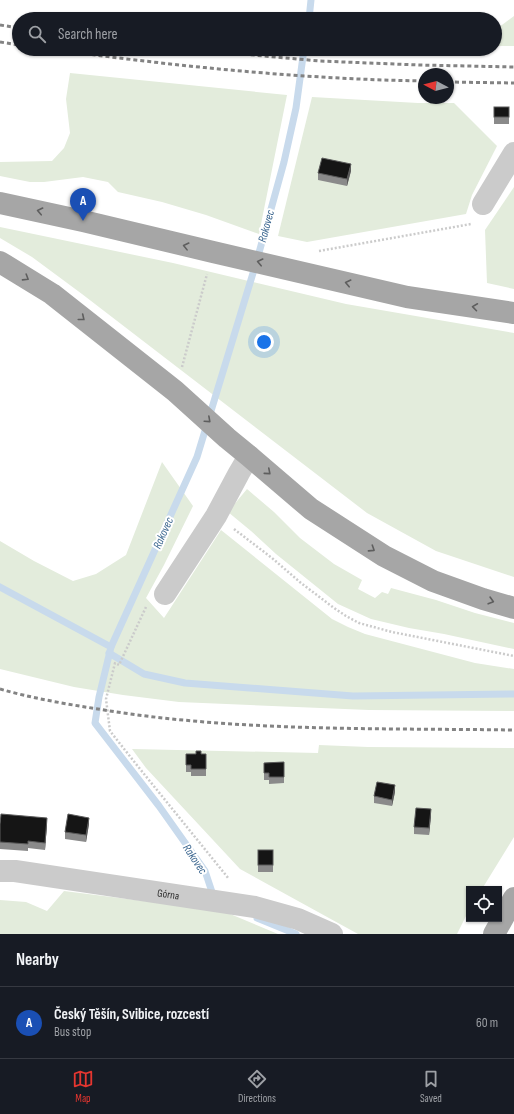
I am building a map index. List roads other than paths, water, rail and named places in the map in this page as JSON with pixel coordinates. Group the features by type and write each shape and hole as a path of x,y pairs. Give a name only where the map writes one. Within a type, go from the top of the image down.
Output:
{"main road":[{"path":"0,203 407,296 514,312"},
{"path":"0,262 52,294 181,397 311,509 384,556 433,581 483,599 514,608"},
{"path":"494,934 514,898"}],"street":[{"path":"483,204 514,153"},
{"path":"165,594 216,516 250,456"},
{"name":"Górna","path":"0,871 15,871 255,907 298,919 332,934"}],"waterway":[{"name":"Rakovec","path":"310,12 311,0"},
{"name":"Rakovec","path":"214,898 205,871 159,806 95,723 99,697 111,647 197,457 257,260 284,162 296,108 303,56"},
{"path":"0,587 111,647"},
{"path":"109,653 144,674 185,683 353,696 514,694"},
{"name":"Rakovec","path":"257,918 296,934"}],"railway":[{"path":"0,25 12,27"},
{"path":"0,42 12,44"},
{"path":"104,56 237,71 330,78 418,81"},
{"path":"264,56 319,61 514,67"},
{"path":"454,82 514,83"},
{"path":"0,689 61,703 201,722 357,729 514,730"}],"place":[{"name":"Český Těšín, Svibice, rozcestí","path":"83,221"}]}
